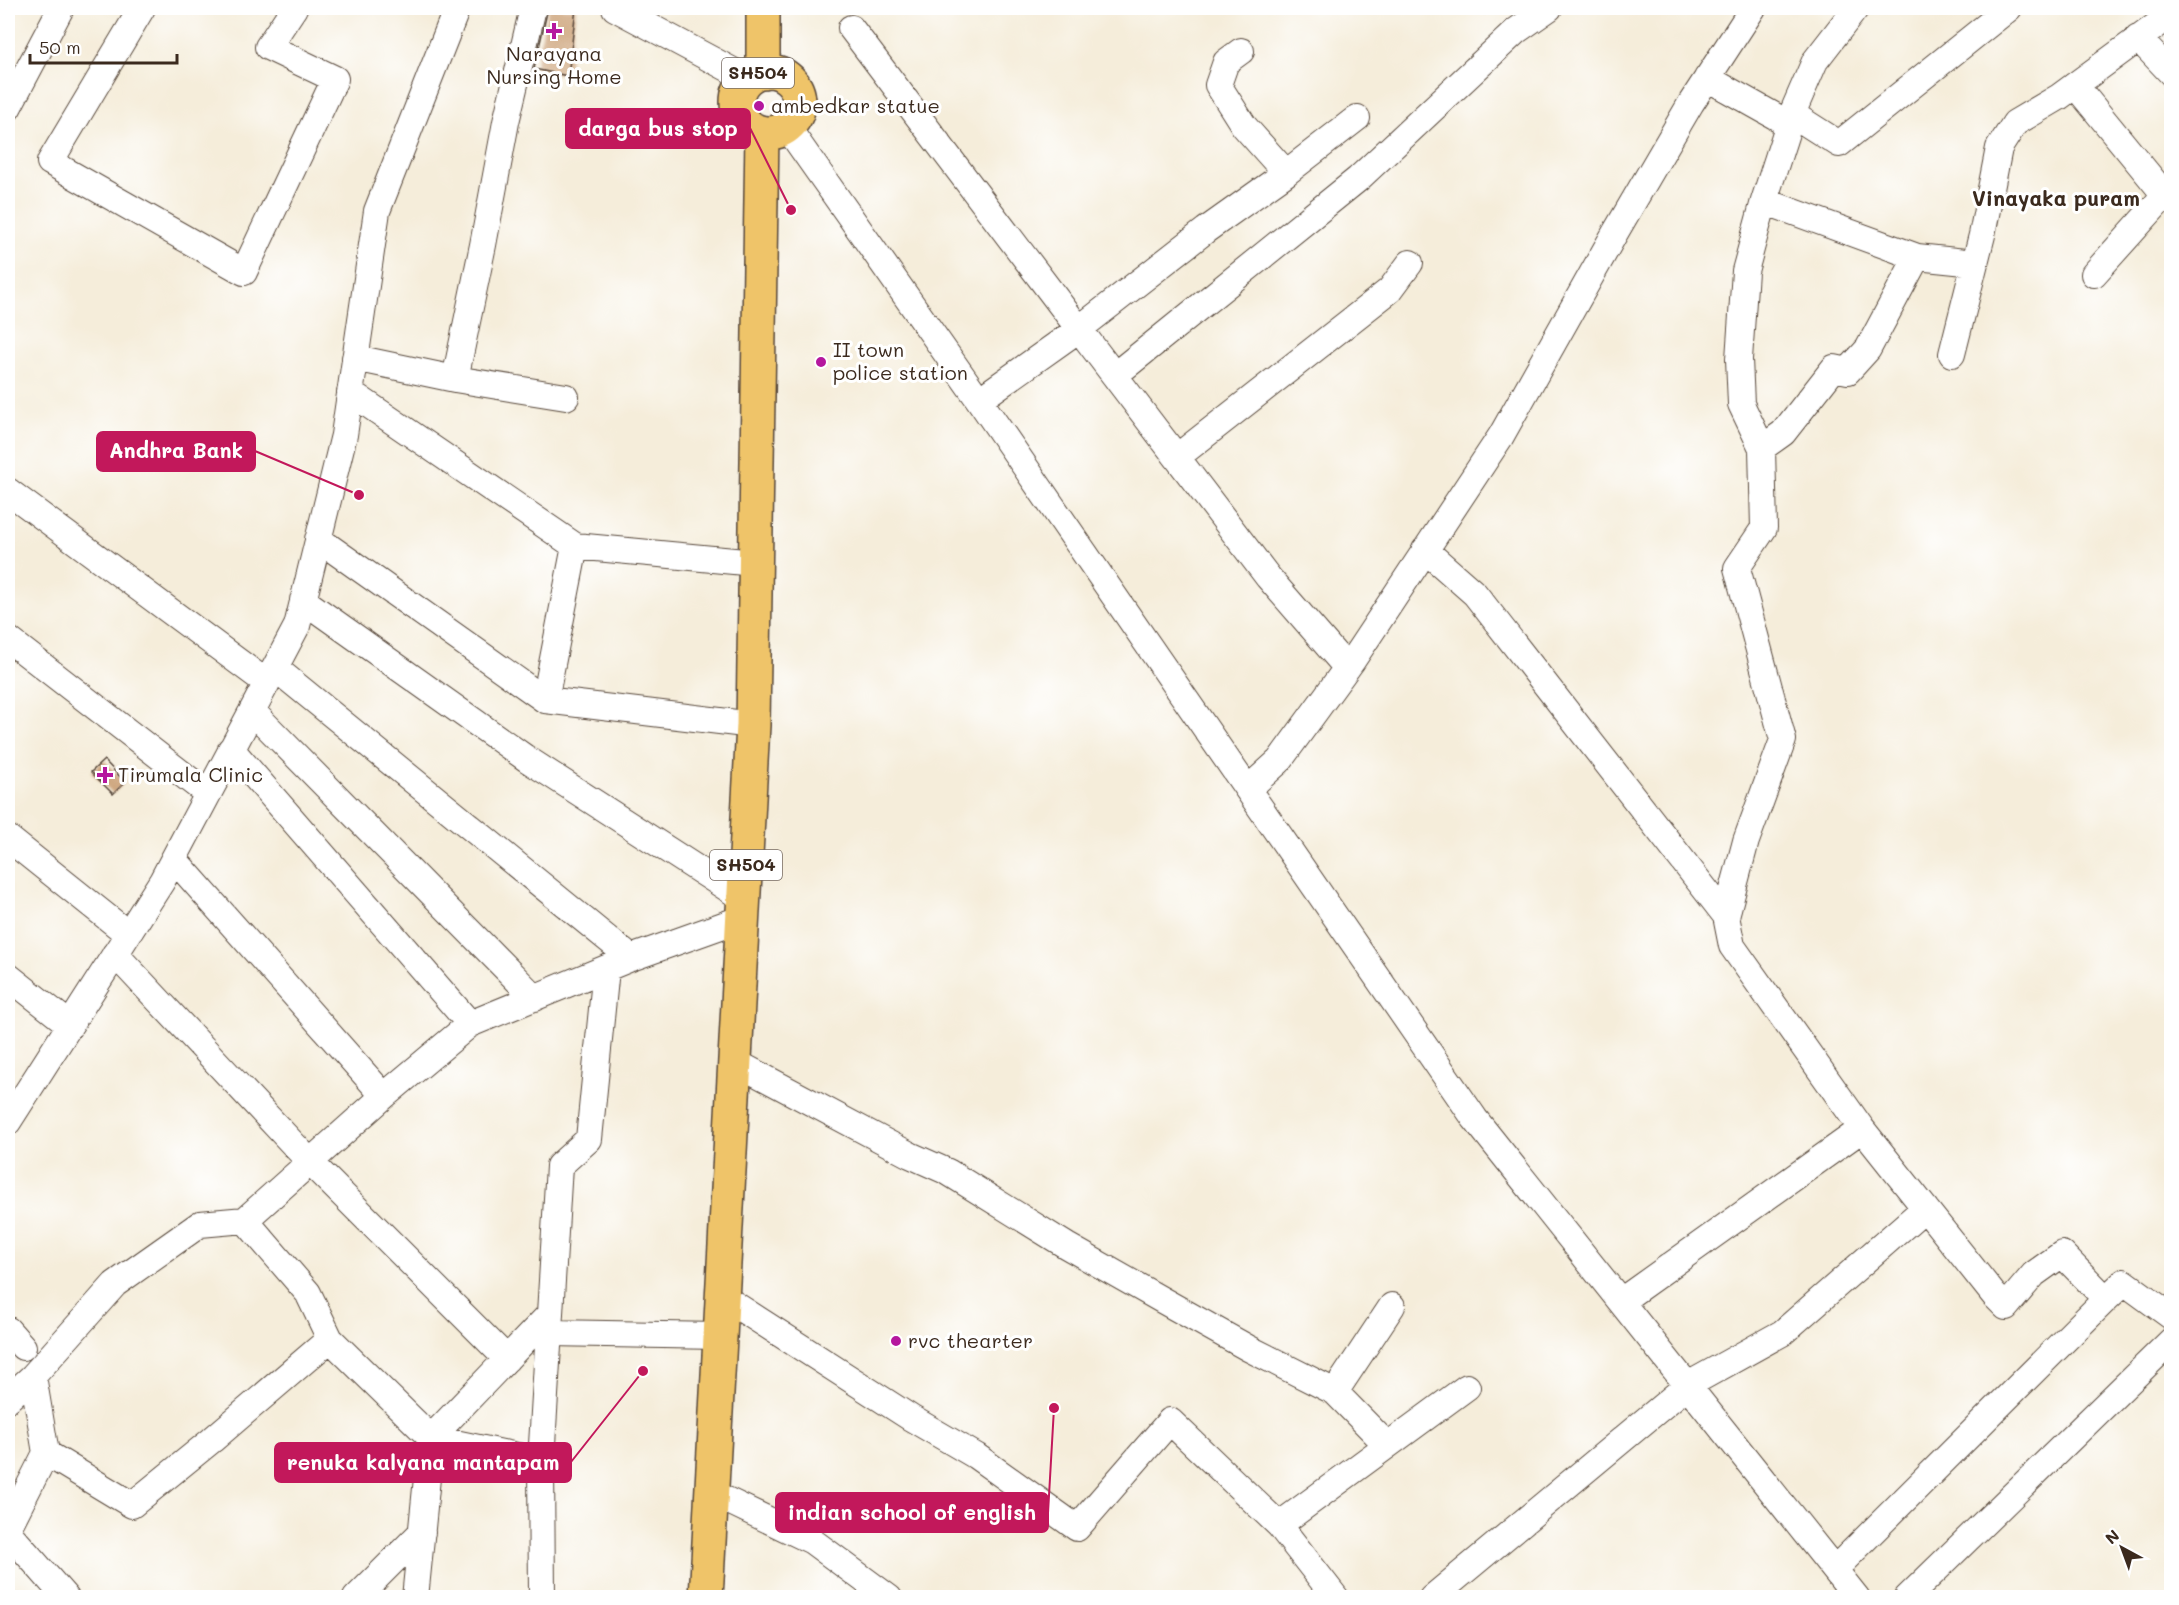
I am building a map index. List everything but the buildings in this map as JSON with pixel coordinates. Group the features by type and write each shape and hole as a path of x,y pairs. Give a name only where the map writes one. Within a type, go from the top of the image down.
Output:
{"main road":[{"name":"SH504","path":"756,75 781,74 795,86 798,94 798,112 774,130 747,125 738,110 739,93 756,75 763,8"},
{"name":"SH504","path":"706,1598 753,724 755,563 774,130"}],"street":[{"path":"8,108 61,8"},
{"path":"142,8 50,162 244,272 335,79 268,47 294,8"},
{"path":"9,1116 70,1025 174,858 297,626 344,435 377,211 457,8"},
{"path":"455,379 506,122 533,8"},
{"path":"615,8 756,75"},
{"path":"1115,375 1358,179 1516,31 1549,8"},
{"path":"1248,789 1279,761 1347,668 1501,436 1615,232 1707,78 1753,8"},
{"path":"1856,8 1815,61 1791,119 1764,201 1745,271 1739,359 1741,404 1762,448 1764,528 1737,568 1783,740 1746,841 1726,916 1732,946 1862,1129 2006,1307 2034,1274 2062,1254 2106,1299"},
{"path":"1707,78 1839,144 2009,8"},
{"path":"1952,354 1975,263 1999,148 2015,123 2059,97 2172,14"},
{"path":"851,28 1268,577 1347,668"},
{"path":"2139,38 2172,74"},
{"path":"1241,51 1226,62 1218,85 1244,126 1286,173"},
{"path":"2075,85 2168,193 2094,274"},
{"path":"979,400 1079,329 1206,230 1286,173 1357,118"},
{"path":"774,130 979,400 1475,1119 1857,1598"},
{"path":"1764,201 1917,257 1975,263"},
{"path":"1762,448 1783,433 1834,368 1848,370 1868,349 1917,257"},
{"path":"1177,457 1390,290 1410,263"},
{"path":"355,358 455,379 566,397"},
{"path":"350,392 575,546 755,563"},
{"path":"8,490 271,676 534,877 631,958"},
{"path":"318,538 545,700 753,724"},
{"path":"545,700 575,546"},
{"path":"1425,549 1475,594 1726,916"},
{"path":"303,600 527,759 743,908"},
{"path":"8,639 208,794"},
{"path":"252,711 535,998"},
{"path":"231,749 470,1024"},
{"path":"8,838 121,944 309,1162 507,1359"},
{"path":"174,858 384,1096"},
{"path":"8,1399 33,1376 115,1284 200,1224 244,1220 384,1096 470,1024 606,969 743,908"},
{"path":"542,1598 541,1461 559,1166 589,1139 606,969"},
{"path":"8,976 70,1025"},
{"path":"735,1062 910,1155 948,1172 1067,1246 1248,1348 1335,1392 1388,1445"},
{"path":"1621,1301 1862,1129"},
{"path":"1432,1598 1688,1385 1782,1333 1925,1208"},
{"path":"244,1220 308,1293 330,1339 431,1438 541,1461"},
{"path":"1835,1569 2124,1282 2172,1317"},
{"path":"723,1297 911,1418 976,1456 1077,1528 1170,1421 1279,1525 1336,1598"},
{"path":"1335,1392 1392,1306"},
{"path":"415,1598 431,1438 507,1359 550,1323 720,1336"},
{"path":"46,1453 132,1504 212,1440 330,1339"},
{"path":"1907,1598 2172,1340"},
{"path":"33,1376 46,1453 8,1530 66,1598"},
{"path":"1279,1525 1467,1387"},
{"path":"712,1493 812,1541 889,1598"},
{"path":"357,1598 422,1532"}],"place":[{"name":"Narayana Nursing Home","path":"554,31"},
{"name":"ambedkar statue","path":"759,106"},
{"name":"darga bus stop","path":"791,210"},
{"name":"II town police station","path":"821,362"},
{"name":"Andhra Bank","path":"359,495"},
{"name":"Tirumala Clinic","path":"105,775"},
{"name":"rvc thearter","path":"896,1341"},
{"name":"renuka kalyana mantapam","path":"643,1371"},
{"name":"indian school of english","path":"1054,1408"}],"district":[{"name":"Vinayaka puram","path":"2056,199"}]}
